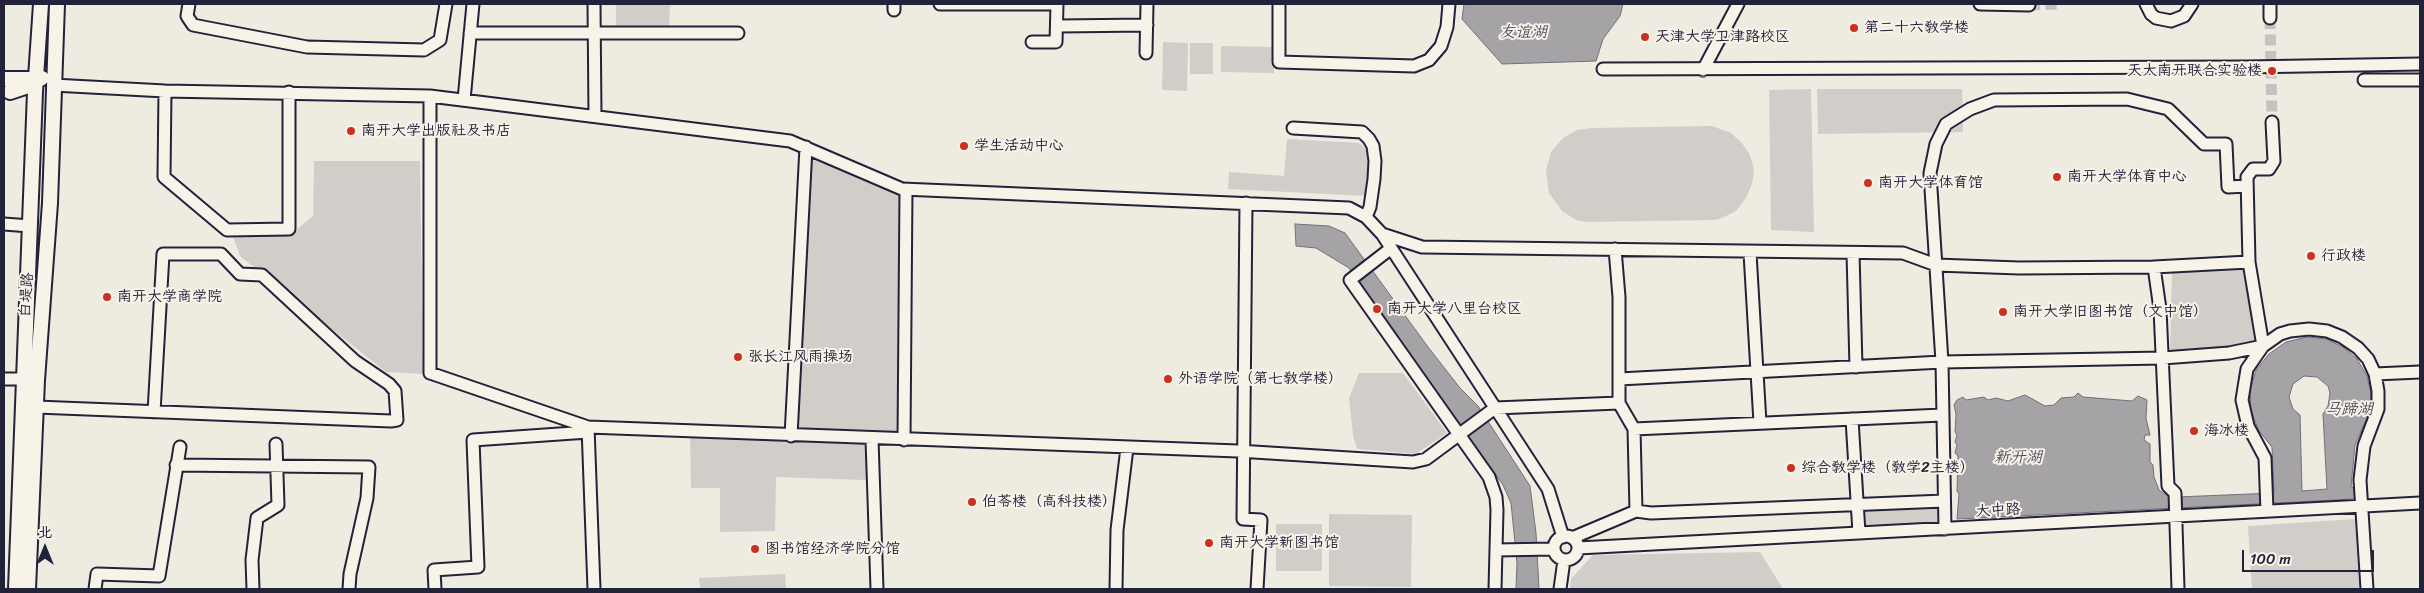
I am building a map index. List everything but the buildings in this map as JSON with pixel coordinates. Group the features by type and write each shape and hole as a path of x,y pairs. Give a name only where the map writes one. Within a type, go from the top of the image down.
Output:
{"main road":[{"name":"白堤路","path":"28,589 36,407 30,379 30,226 40,84 42,4"},
{"name":"白堤路","path":"16,589 30,379 50,203 40,84 55,48 58,4"},
{"path":"4,79 40,84"},
{"path":"7,92 40,84"}],"street":[{"path":"189,4 187,16 193,25 278,42 307,47 424,50 440,40 446,4"},
{"path":"464,100 473,4"},
{"path":"594,4 595,116"},
{"path":"940,4 1057,4 1058,26 1056,42 1032,42"},
{"path":"1146,53 1148,4"},
{"path":"1279,4 1279,62 1414,66 1424,63 1436,54 1447,27 1449,4"},
{"path":"1703,70 1738,4"},
{"path":"1980,4 2029,5"},
{"path":"2146,4 2151,14 2156,18 2171,22 2184,16 2192,4"},
{"path":"2270,4 2270,18"},
{"path":"1058,26 1147,25"},
{"path":"470,33 738,33"},
{"path":"1603,69 1703,70 2420,64"},
{"path":"2364,80 2420,80"},
{"path":"40,84 165,91 430,96 790,141 906,189 1349,208 1366,217 1382,234 1548,489 1571,541 1575,556 1564,560 1557,556 1554,549 1555,543 1571,541 1636,511 1651,513 1944,501"},
{"path":"165,91 164,177 227,230 289,229 289,92"},
{"path":"430,96 430,373 588,429"},
{"path":"1945,529 1942,362 1930,173 1936,144 1946,124 1970,109 1994,100 2127,99 2168,109 2204,144 2226,144 2228,187 2247,186"},
{"path":"2264,346 2249,262 2247,177 2253,169 2269,169 2274,161 2272,122"},
{"path":"1293,128 1362,132 1369,139 1373,146 1375,161 1370,207 1366,217"},
{"path":"790,436 806,147"},
{"path":"904,440 906,189"},
{"path":"1246,203 1243,519 1261,520 1257,589"},
{"path":"4,224 30,226"},
{"path":"1382,234 1422,247 1615,249 1750,253 1903,253 1936,265 2020,268 2154,267 2249,262"},
{"path":"1390,249 1350,280 1489,477 1496,497 1495,589"},
{"path":"1615,249 1619,297 1619,403 1634,429 1636,511"},
{"path":"1750,253 1760,423"},
{"path":"1853,253 1856,367"},
{"path":"36,407 154,412 391,421 397,420 395,391 389,384 355,361 262,276 240,274 221,254 163,254 154,412"},
{"path":"2154,267 2160,309 2168,486 2175,493 2178,589"},
{"path":"2268,508 2265,458 2248,426 2242,400 2247,369 2264,346 2280,334 2309,329 2327,331 2342,337 2358,348 2368,359 2375,374 2378,391 2378,409 2361,462 2361,506 2367,589"},
{"path":"1619,379 1942,362 2162,358 2229,353 2264,346"},
{"path":"2375,374 2420,372"},
{"path":"4,379 30,379"},
{"path":"435,589 434,570 478,567 473,440 588,429 1244,452 1414,462 1426,459 1495,408 1619,403"},
{"path":"1634,429 1942,415"},
{"path":"1852,419 1860,533"},
{"path":"588,429 594,589"},
{"path":"872,439 877,589"},
{"path":"253,589 252,560 257,518 278,505 276,444"},
{"path":"96,589 96,574 158,576 180,447"},
{"path":"1116,589 1118,530 1126,448"},
{"path":"176,465 369,468 367,498 350,574 350,589"},
{"name":"大中路","path":"1571,541 1860,533 2268,508 2420,503"},
{"path":"1496,550 1554,549"},
{"path":"1560,589 1564,560"}],"shaded area":[{"path":"616,4 670,4 669,27 616,26"},
{"path":"1163,42 1188,43 1187,91 1162,90"},
{"path":"1190,43 1213,43 1213,74 1190,74"},
{"path":"1221,46 1274,47 1274,73 1221,72"},
{"path":"1811,89 1814,232 1771,230 1769,90"},
{"path":"1817,89 1962,89 1963,132 1818,134"},
{"path":"1712,126 1731,133 1742,143 1750,155 1754,170 1752,184 1746,198 1736,211 1722,218 1714,220 1588,222 1576,220 1562,211 1549,193 1546,170 1551,152 1563,138 1577,130 1592,128"},
{"path":"1287,139 1359,143 1364,147 1371,160 1368,196 1228,189 1229,172 1284,176"},
{"path":"809,154 902,192 898,433 793,429"},
{"path":"314,161 420,161 423,374 386,372 240,256 232,234 294,232 313,216"},
{"path":"2247,268 2260,343 2230,350 2170,352 2172,269"},
{"path":"1359,373 1403,373 1447,433 1416,454 1357,449 1353,435 1349,398"},
{"path":"690,431 866,437 866,480 776,477 775,531 720,532 720,488 691,488"},
{"path":"1937,505 1937,522 1866,526 1865,508"},
{"path":"1329,514 1412,515 1411,587 1329,586"},
{"path":"2355,519 2359,589 2252,589 2248,526"},
{"path":"1276,524 1322,524 1322,571 1276,571"},
{"path":"1760,552 1783,589 1570,589 1571,579 1593,555"},
{"path":"785,574 786,589 700,589 699,578"}],"water":[{"name":"友谊湖","path":"1464,4 1623,4 1620,16 1603,39 1596,61 1502,64 1462,19"},
{"path":"1295,224 1329,226 1345,233 1428,347 1460,388 1478,406 1530,486 1536,533 1539,589 1516,589 1517,563 1511,503 1503,485 1349,268 1316,248 1296,246"},
{"name":"新开湖","path":"2307,337 2326,339 2343,347 2357,359 2367,376 2371,394 2369,413 2355,445 2351,487 2355,488 2355,499 1957,519 1959,494 1957,491 1958,456 1955,453 1957,435 1955,432 1956,414 1954,405 1957,400 1963,397 1966,400 1984,397 1988,400 1996,398 2008,401 2025,395 2045,406 2054,405 2061,398 2074,397 2078,393 2083,397 2132,401 2138,396 2147,400 2146,418 2150,435 2145,435 2144,440 2150,444 2150,462 2153,465 2154,477 2159,490 2166,495 2177,497 2274,493 2272,447 2259,431 2251,411 2250,391 2256,370 2269,354 2286,342","holes":["2304,376 2317,377 2328,386 2330,393 2328,406 2323,414 2327,489 2302,491 2300,415 2293,409 2289,397 2293,384"]}],"tunnel":[{"path":"2029,5 2058,4"},
{"path":"2270,18 2272,122"}],"place":[{"name":"第二十六教学楼","path":"1854,28"},
{"name":"天津大学卫津路校区","path":"1645,37"},
{"name":"天大南开联合实验楼","path":"2272,71"},
{"name":"南开大学出版社及书店","path":"351,131"},
{"name":"学生活动中心","path":"964,146"},
{"name":"南开大学体育中心","path":"2057,177"},
{"name":"南开大学体育馆","path":"1868,183"},
{"name":"行政楼","path":"2311,256"},
{"name":"南开大学商学院","path":"107,297"},
{"name":"南开大学八里台校区","path":"1377,309"},
{"name":"南开大学旧图书馆（文中馆）","path":"2003,312"},
{"name":"张长江风雨操场","path":"738,357"},
{"name":"外语学院（第七教学楼）","path":"1168,379"},
{"name":"海冰楼","path":"2194,431"},
{"name":"综合教学楼（教学2主楼）","path":"1791,468"},
{"name":"伯苓楼（高科技楼）","path":"972,502"},
{"name":"南开大学新图书馆","path":"1209,543"},
{"name":"图书馆经济学院分馆","path":"755,549"}],"water label":[{"name":"马蹄湖","path":"2349,410"}]}
